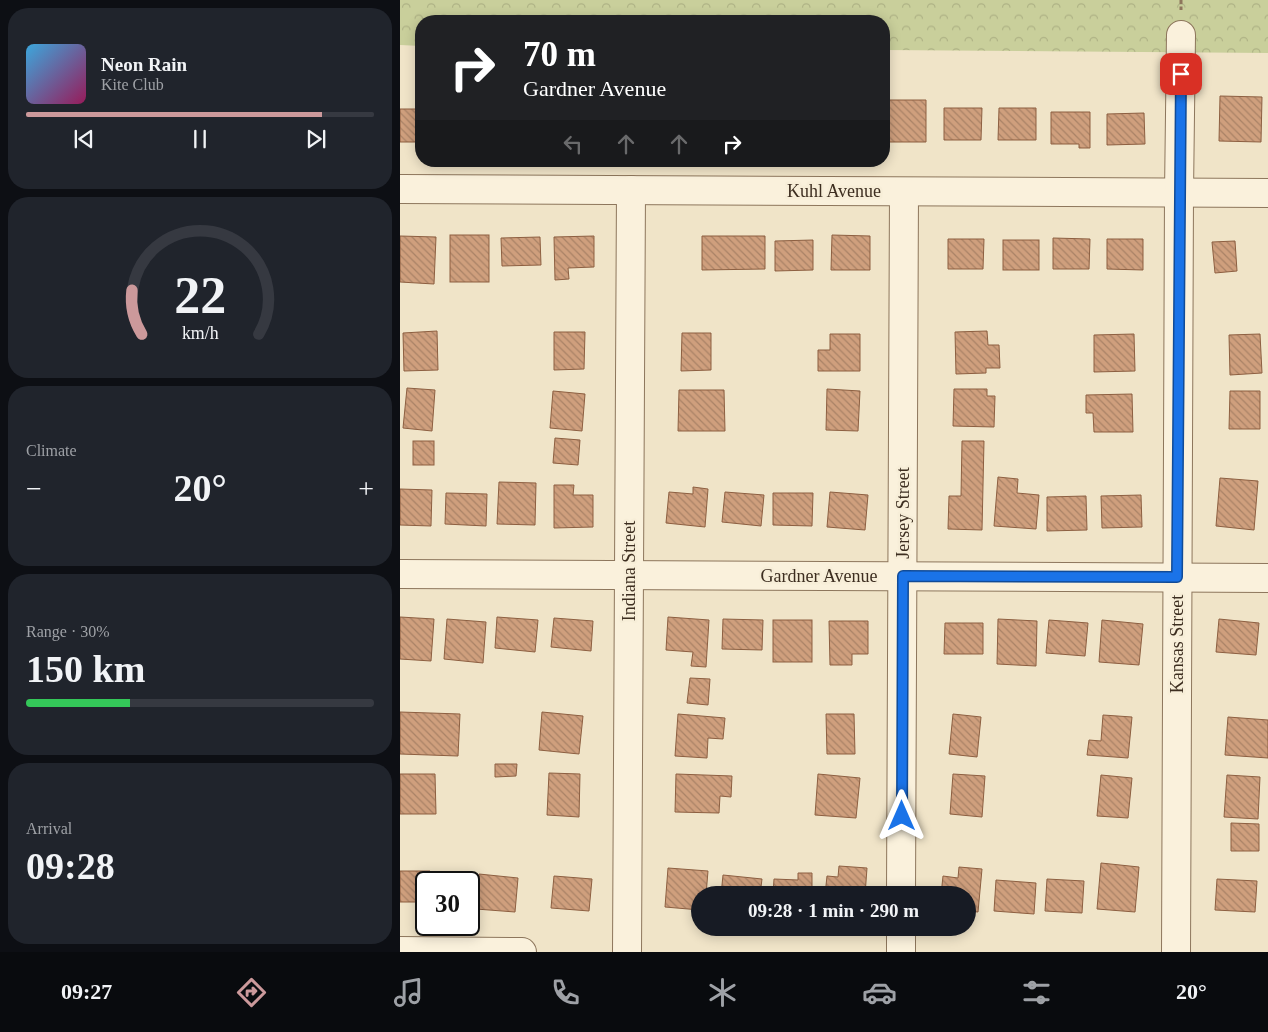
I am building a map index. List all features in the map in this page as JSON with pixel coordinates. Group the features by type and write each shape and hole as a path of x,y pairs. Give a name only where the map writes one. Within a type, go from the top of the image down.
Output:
{"street":[{"name":"Kansas Street","path":"1176,952 1181,35"},
{"name":"Kuhl Avenue","path":"400,189 1268,193"},
{"name":"Indiana Street","path":"627,952 631,190"},
{"name":"Jersey Street","path":"901,886 904,192"},
{"name":"Gardner Avenue","path":"400,574 1268,578"},
{"path":"901,936 901,952"},
{"path":"400,951 522,952"}],"green space":[{"path":"400,0 1268,0 1268,53 890,50 890,15 415,15 415,46 400,45"}],"building":[{"path":"1220,96 1262,97 1261,142 1219,141"},
{"path":"890,100 926,100 926,142 890,142"},
{"path":"944,108 982,108 981,140 944,140"},
{"path":"999,108 1036,108 1036,140 998,140"},
{"path":"400,109 415,109 415,142 400,142"},
{"path":"1051,112 1090,112 1090,148 1079,148 1079,144 1051,144"},
{"path":"1144,113 1145,144 1107,145 1107,114"},
{"path":"450,235 489,235 489,282 450,282"},
{"path":"832,235 870,236 870,270 831,270"},
{"path":"400,236 436,237 434,284 400,282"},
{"path":"594,236 594,267 568,268 569,279 555,280 554,237"},
{"path":"702,236 765,236 765,269 702,270"},
{"path":"540,237 541,265 502,266 501,238"},
{"path":"1053,238 1090,239 1089,269 1053,269"},
{"path":"948,239 984,239 983,269 948,269"},
{"path":"1107,239 1143,239 1143,270 1107,269"},
{"path":"813,240 813,270 775,271 775,241"},
{"path":"1003,240 1039,240 1039,270 1003,270"},
{"path":"1235,241 1237,271 1215,273 1212,242"},
{"path":"437,331 438,370 404,371 403,333"},
{"path":"987,331 988,345 999,345 1000,368 986,368 986,373 956,374 955,332"},
{"path":"554,332 585,332 584,369 554,370"},
{"path":"682,333 711,333 711,370 681,371"},
{"path":"830,334 860,334 860,371 818,371 818,350 830,350"},
{"path":"1134,334 1135,371 1094,372 1094,335"},
{"path":"1260,334 1262,373 1230,375 1229,335"},
{"path":"407,388 435,390 432,431 403,428"},
{"path":"827,389 860,391 858,431 826,430"},
{"path":"954,389 987,389 987,396 995,396 994,427 953,426"},
{"path":"679,390 724,390 725,431 678,431"},
{"path":"553,391 585,394 582,431 550,428"},
{"path":"1230,391 1260,391 1260,429 1229,429"},
{"path":"1132,394 1133,432 1094,432 1093,413 1086,413 1086,395"},
{"path":"555,438 580,440 578,465 553,463"},
{"path":"413,441 434,441 434,465 413,465"},
{"path":"962,441 984,441 982,530 948,529 949,496 961,496"},
{"path":"998,477 1018,479 1017,493 1039,495 1036,529 994,526"},
{"path":"1220,478 1258,481 1254,530 1216,526"},
{"path":"499,482 536,483 535,525 497,524"},
{"path":"554,485 574,485 573,495 593,495 593,527 554,528"},
{"path":"693,487 708,489 705,527 666,523 669,492 693,494"},
{"path":"400,489 432,490 431,526 400,525"},
{"path":"725,492 764,495 761,526 722,522"},
{"path":"830,492 868,495 865,530 827,527"},
{"path":"446,493 487,494 486,526 445,524"},
{"path":"773,493 813,493 812,526 773,525"},
{"path":"1141,495 1142,527 1102,528 1101,496"},
{"path":"1086,496 1087,530 1047,531 1047,497"},
{"path":"400,617 434,619 431,661 400,659"},
{"path":"497,617 538,620 535,652 495,648"},
{"path":"668,617 709,620 706,667 691,666 693,652 666,650"},
{"path":"554,618 593,621 591,651 551,647"},
{"path":"447,619 486,622 483,663 444,659"},
{"path":"723,619 763,620 762,650 722,649"},
{"path":"998,619 1037,621 1036,666 997,664"},
{"path":"1219,619 1259,623 1256,655 1216,652"},
{"path":"773,620 812,620 812,662 773,662"},
{"path":"1049,620 1088,623 1085,656 1046,653"},
{"path":"1102,620 1143,624 1139,665 1099,662"},
{"path":"829,621 868,621 868,654 852,654 852,665 830,665"},
{"path":"945,623 983,623 983,654 944,654"},
{"path":"690,678 710,679 708,705 687,703"},
{"path":"400,712 460,714 458,756 400,754"},
{"path":"542,712 583,716 579,754 539,750"},
{"path":"678,714 725,718 723,739 708,738 707,758 675,756"},
{"path":"826,714 854,714 855,754 827,754"},
{"path":"953,714 981,717 977,757 949,754"},
{"path":"1103,715 1132,717 1128,758 1087,755 1089,740 1101,741"},
{"path":"1228,717 1268,720 1268,758 1225,755"},
{"path":"495,764 517,764 516,776 495,777"},
{"path":"549,773 580,774 579,817 547,815"},
{"path":"400,774 435,774 436,814 400,814"},
{"path":"676,774 732,776 731,797 720,796 719,813 675,812"},
{"path":"818,774 860,778 856,818 815,815"},
{"path":"953,774 985,776 982,817 950,814"},
{"path":"1101,775 1132,778 1128,818 1097,816"},
{"path":"1227,775 1260,777 1258,819 1224,817"},
{"path":"1231,823 1259,824 1259,851 1231,851"},
{"path":"1101,863 1139,867 1135,912 1097,909"},
{"path":"839,866 867,868 866,886 826,886 827,876 838,877"},
{"path":"959,867 982,869 978,912 976,912 976,886 942,886 943,876 958,878"},
{"path":"668,868 708,871 707,886 691,886 691,909 665,907"},
{"path":"400,871 415,871 415,902 400,902"},
{"path":"798,873 812,873 812,886 774,886 774,879 798,880"},
{"path":"480,874 518,878 515,912 480,909"},
{"path":"723,875 762,879 761,886 722,886"},
{"path":"554,876 592,879 589,911 551,908"},
{"path":"1047,879 1084,881 1082,913 1045,911"},
{"path":"1217,879 1257,881 1255,912 1215,910"},
{"path":"996,880 1036,883 1034,914 994,911"}],"route":[{"path":"902,816 903,576 1177,577 1181,74"}]}
